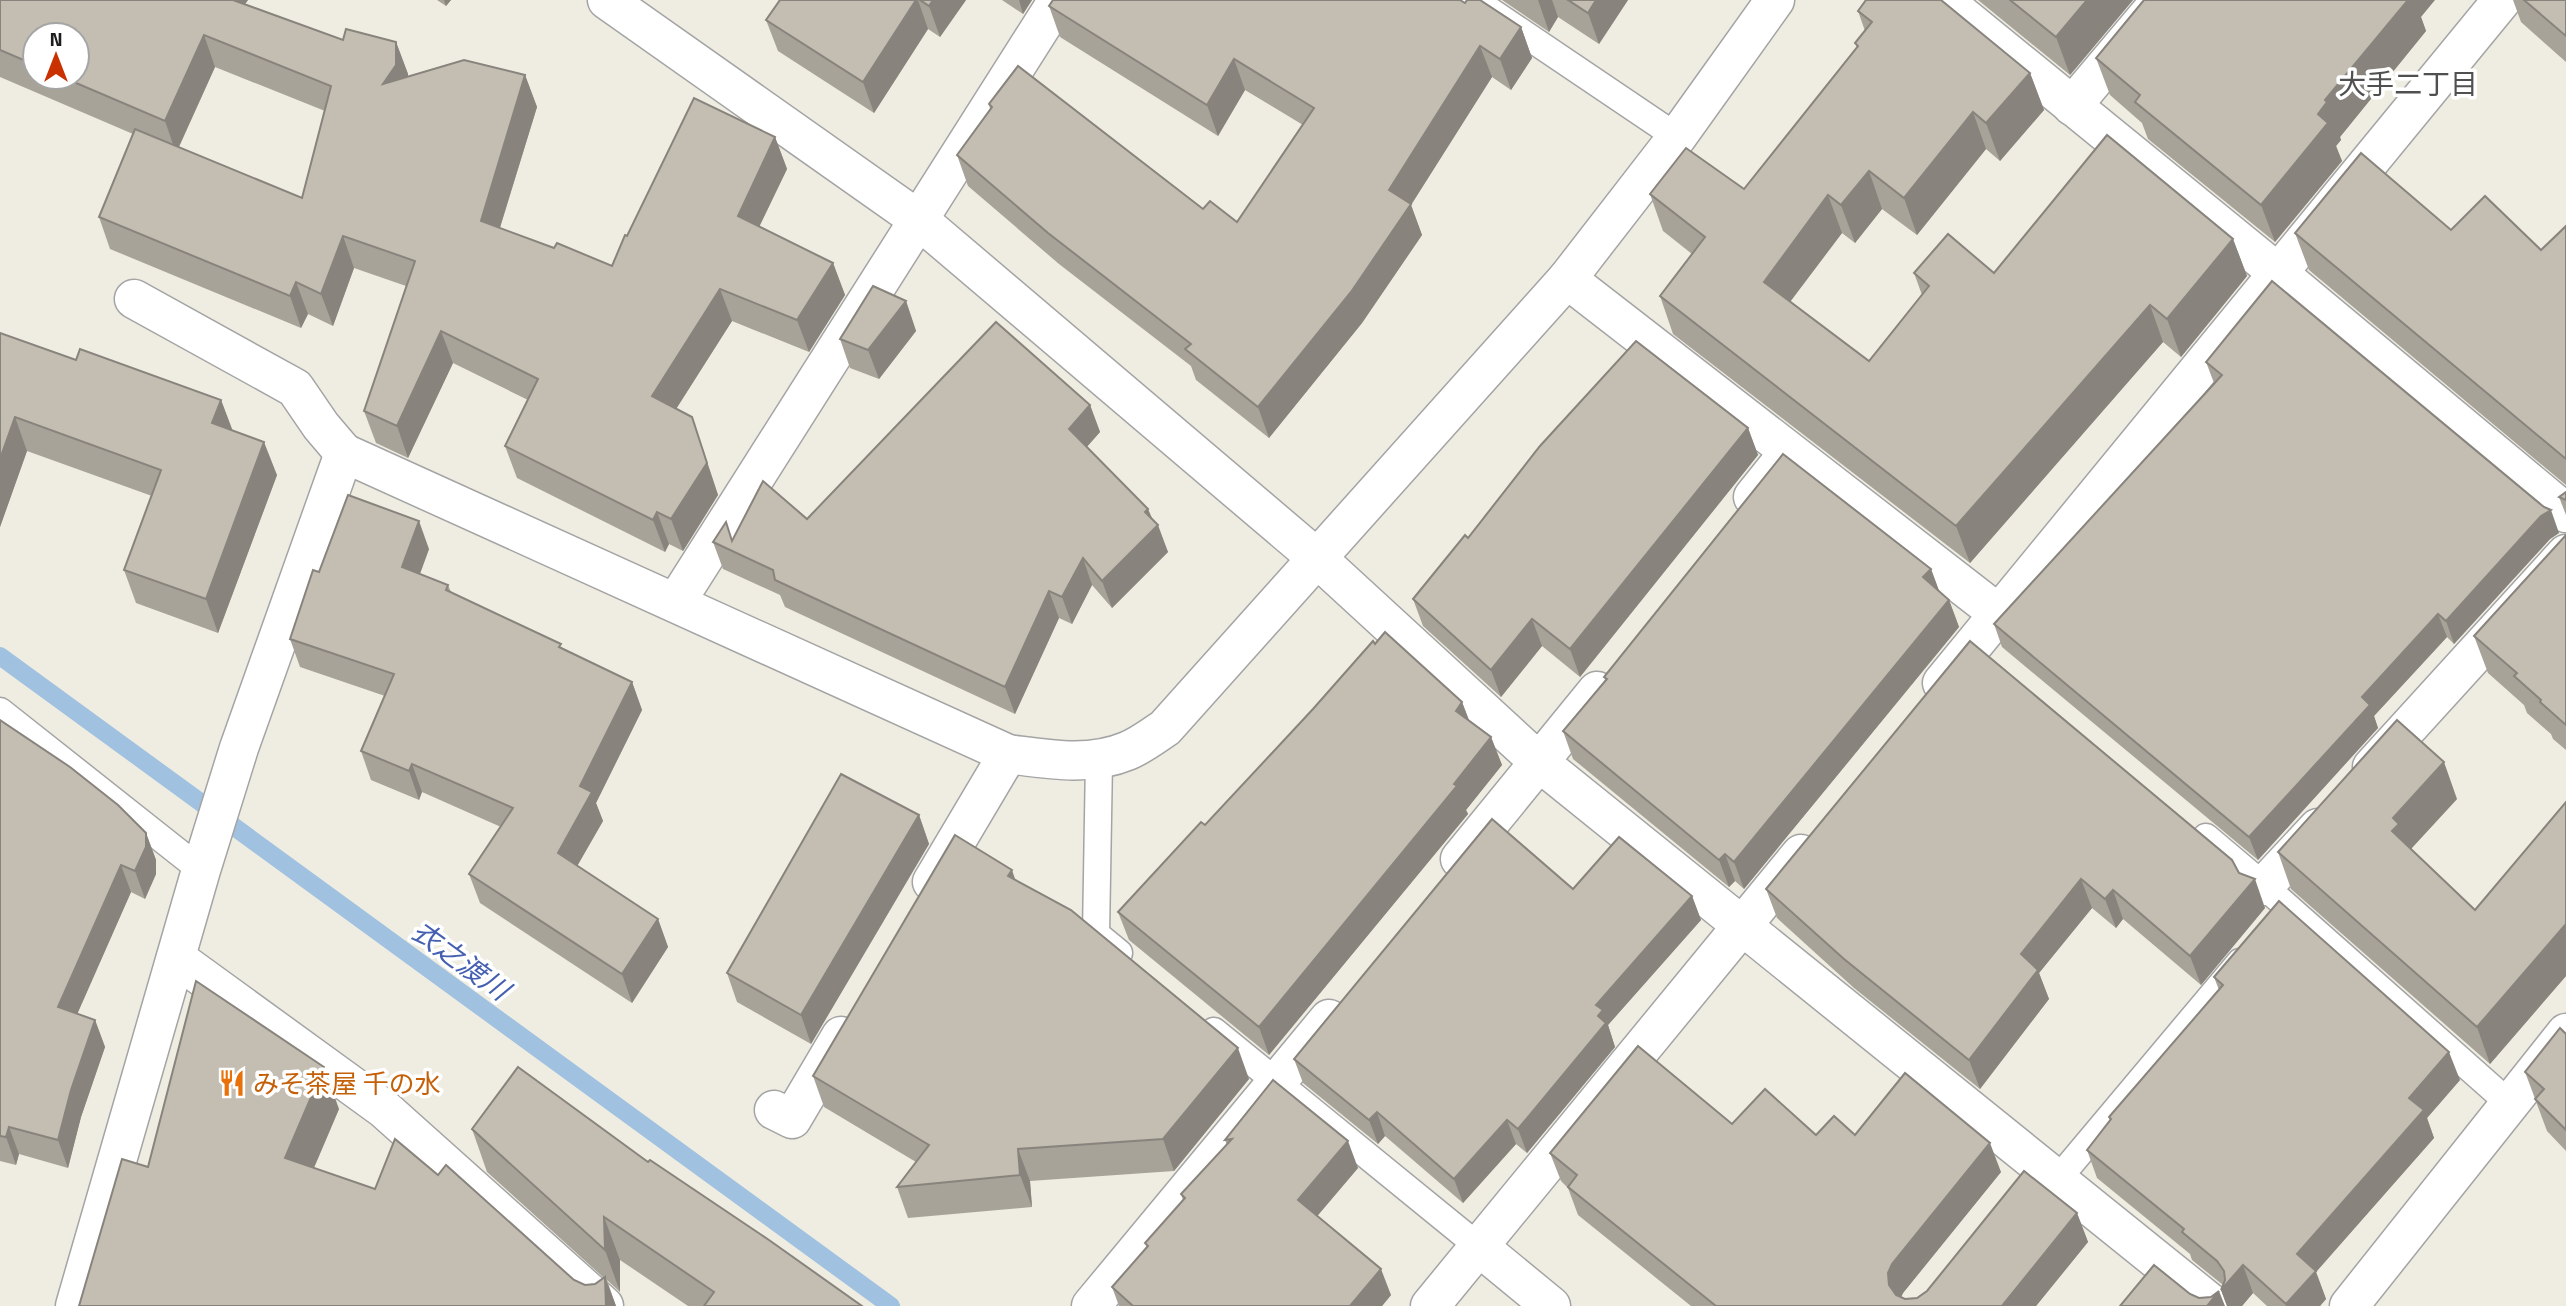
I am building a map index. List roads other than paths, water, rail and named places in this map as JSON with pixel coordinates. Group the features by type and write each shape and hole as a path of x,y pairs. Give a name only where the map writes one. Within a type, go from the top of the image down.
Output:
{"street":[{"path":"608,0 919,220 1318,559 1539,762 2214,1306"},
{"path":"676,602 1058,0"},
{"path":"134,299 295,388 321,426 344,453 1007,754 1057,761 1099,760 1128,751 1165,728 1318,559 1567,279 1677,137 1775,0"},
{"path":"1943,0 2278,273 2566,513"},
{"path":"2072,106 2161,0"},
{"path":"1922,707 1984,653 1999,614 2502,0"},
{"path":"1567,279 1999,614"},
{"path":"1729,527 1789,452"},
{"path":"75,1306 239,748 344,453"},
{"path":"2275,897 2342,801 2566,554"},
{"path":"1434,891 1617,666"},
{"path":"917,907 1007,754"},
{"path":"1430,1306 1819,832"},
{"path":"176,958 384,1108 604,1306"},
{"path":"1091,1306 1346,997"},
{"path":"775,1110 792,1119 861,1001"},
{"path":"2349,1306 2566,1033"},
{"path":"2011,1194 2047,1171"},
{"path":"1478,1246 1551,1306"}],"lane":[{"path":"1474,0 1677,137"},
{"path":"0,711 201,870"},
{"path":"1099,760 1096,934 1138,969"},
{"path":"2192,826 2510,1104"},
{"path":"2047,1171 2265,934 2275,897"},
{"path":"1191,1013 1478,1246"}],"waterway":[{"name":"衣之渡川","path":"0,656 891,1306"}],"place":[{"name":"みそ茶屋 千の水","path":"232,1083"}],"district":[{"name":"大手二丁目","path":"2408,83"}]}
